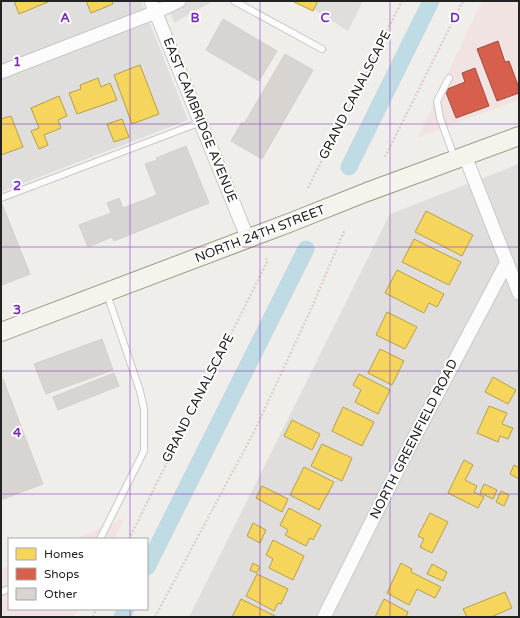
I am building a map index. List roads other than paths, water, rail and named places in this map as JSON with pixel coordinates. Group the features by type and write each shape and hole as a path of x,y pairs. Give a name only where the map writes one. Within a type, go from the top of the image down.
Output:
{"main road":[{"name":"NORTH 24TH STREET","path":"1,332 289,224 350,198 519,136"}],"street":[{"path":"1,72 154,7 179,1"},
{"name":"EAST CAMBRIDGE AVENUE","path":"154,7 248,239"},
{"path":"460,158 507,262 519,293"},
{"name":"NORTH GREENFIELD ROAD","path":"324,617 404,457 507,262"}],"lane":[{"path":"234,1 322,49"},
{"path":"449,78 437,101 440,118 460,158"},
{"path":"1,198 201,122"},
{"path":"100,538 144,451 143,403 106,292"}],"waterway":[{"path":"349,167 431,1"},
{"path":"148,565 306,249"},
{"path":"122,617 126,610"}]}
